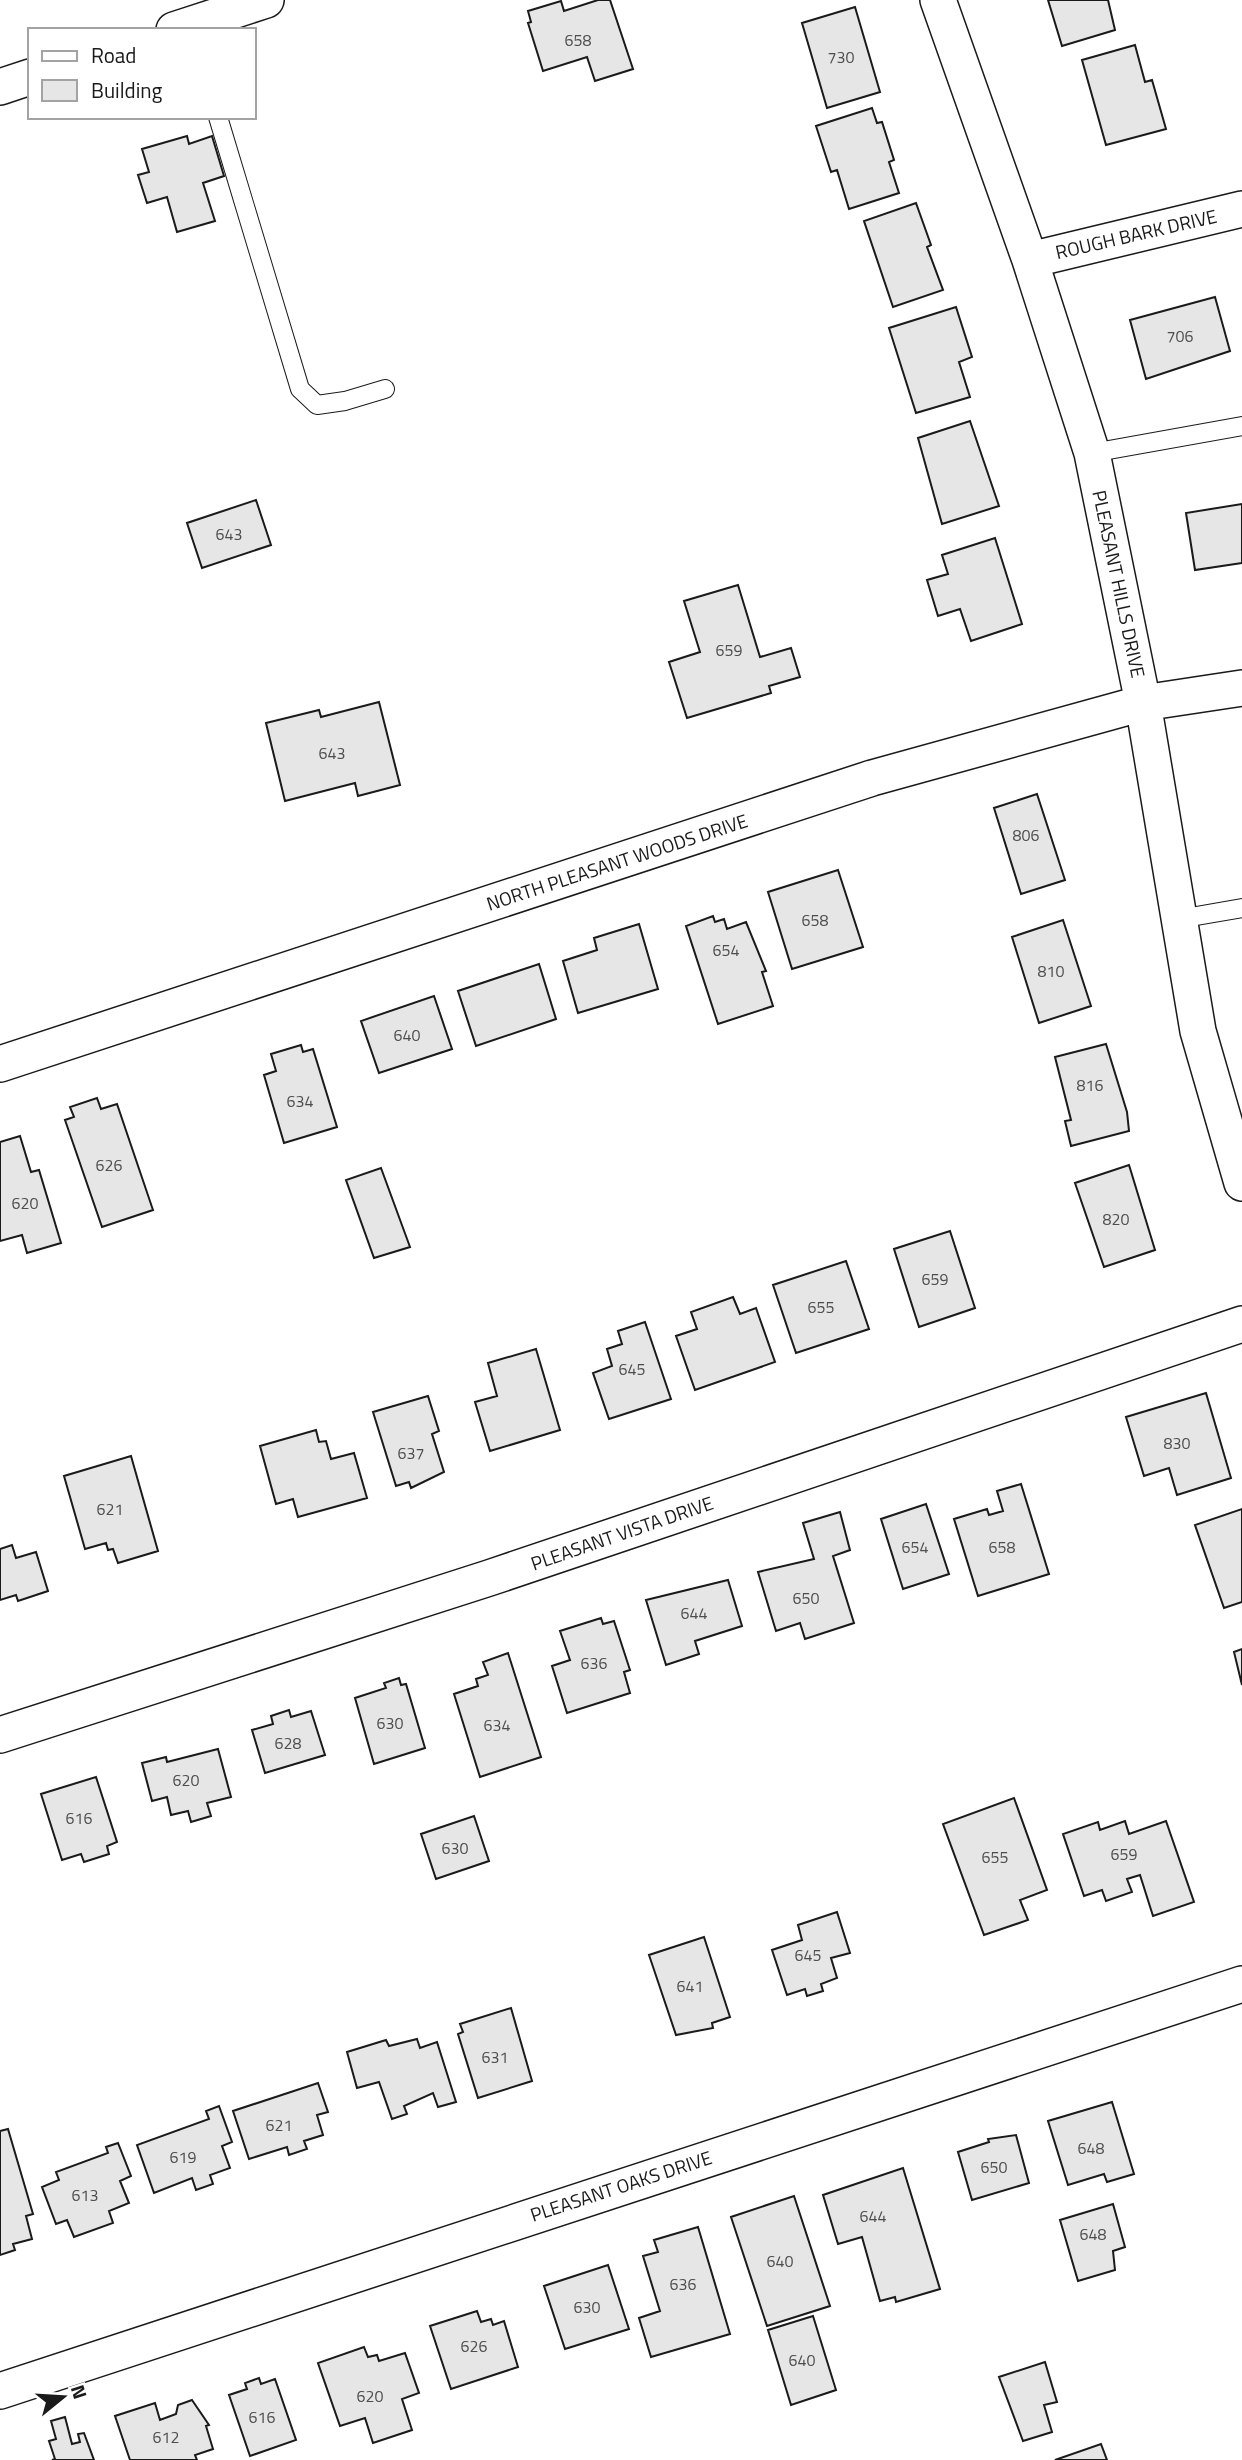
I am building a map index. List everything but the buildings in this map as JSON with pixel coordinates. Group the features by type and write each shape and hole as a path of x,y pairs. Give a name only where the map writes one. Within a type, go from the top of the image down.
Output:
{"street":[{"path":"185,28 266,0"},
{"name":"PLEASANT HILLS DRIVE","path":"937,0 1030,260 1092,453 1143,703 1198,1031 1242,1183"},
{"path":"0,87 28,78"},
{"name":"ROUGH BARK DRIVE","path":"1030,260 1242,209"},
{"name":"NORTH PLEASANT WOODS DRIVE","path":"0,1064 872,778 1143,703 1242,688"},
{"name":"PLEASANT VISTA DRIVE","path":"0,1735 489,1578 1242,1324"},
{"name":"PLEASANT OAKS DRIVE","path":"0,2391 1242,1984"}],"lane":[{"path":"219,119 300,389 317,404 345,401 385,389"},
{"path":"1092,453 1242,426"},
{"path":"1179,919 1242,908"}]}
